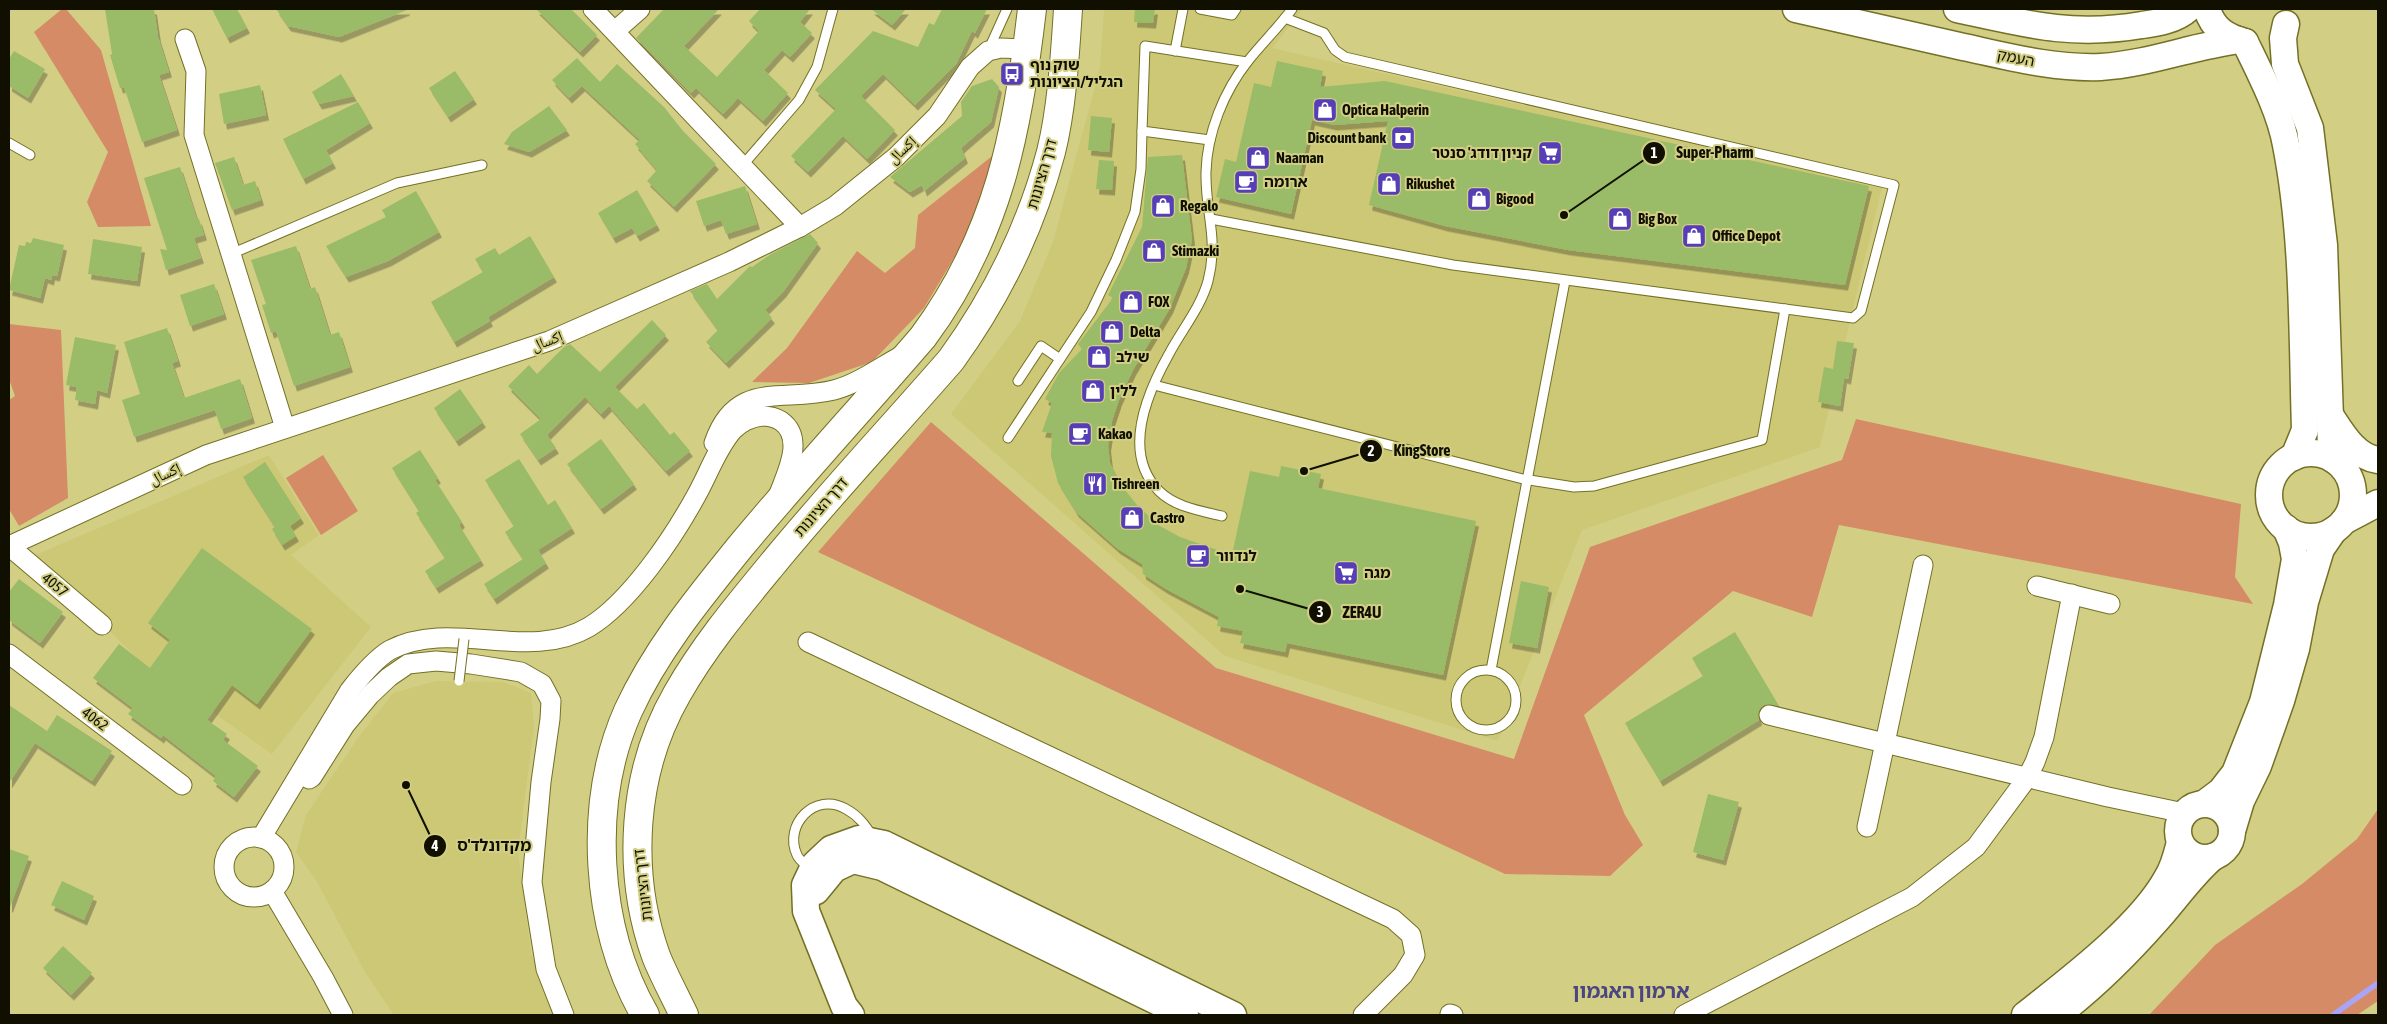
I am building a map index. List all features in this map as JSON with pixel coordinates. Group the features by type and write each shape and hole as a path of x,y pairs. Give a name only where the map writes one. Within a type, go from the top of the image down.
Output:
{"highway":[{"path":"645,1015 623,970 618,954 606,905 602,874 602,837 606,794 615,752 627,713 644,678 670,636 711,582 773,508 913,349 943,310 968,266 986,225 1001,183 1014,132 1032,9"},
{"name":"דרך הציונות","path":"684,1015 657,957 648,929 638,872 637,838 641,799 660,726 700,656 739,605 787,546 951,360 973,330 1000,283 1039,192 1051,150 1059,97 1068,9"}],"street":[{"path":"593,9 800,227"},
{"path":"615,31 640,9"},
{"name":"העמק","path":"1796,9 2011,58 2075,67 2130,64 2164,58 2217,43 2260,41 2274,35 2290,14"},
{"path":"1957,9 2051,29 2076,31 2108,30 2156,23 2172,18 2188,9"},
{"path":"2207,9 2217,29 2230,38 2242,41 2273,105 2286,143 2298,248 2305,430 2294,457"},
{"path":"2057,1015 2094,985 2127,952 2158,920 2198,870 2226,849 2241,802 2262,756 2281,701 2296,649 2305,602 2321,549 2351,509 2353,495 2351,482 2331,447 2324,245 2310,128 2286,64 2283,38 2290,14"},
{"path":"185,39 196,71 194,135 286,428"},
{"path":"988,51 1001,48 1027,49"},
{"name":"إكسال","path":"9,546 206,455 549,341 729,262 800,227 835,206 896,157 937,116 970,67 988,51"},
{"path":"696,496 717,434 726,417 739,404 756,397 807,395 836,390 913,349"},
{"path":"2330,415 2350,443 2369,459 2378,460"},
{"path":"261,838 350,690 389,651 410,642 432,638 503,642 557,640 588,628 608,614 656,557 696,496 733,431 748,419 765,416 777,419 788,427 792,440 792,458 773,508"},
{"path":"2378,478 2363,481 2339,464 2314,454 2294,457 2283,465 2274,476 2270,491 2271,505 2277,519 2286,528 2297,534 2310,537 2322,536 2378,503"},
{"path":"2213,857 2197,857 2184,849 2180,842 2178,827 2195,808 2222,791 2235,773 2263,702 2287,605 2295,559 2292,543 2286,528"},
{"name":"4057","path":"9,546 102,625"},
{"path":"1867,827 1923,564"},
{"path":"2037,586 2110,604"},
{"path":"1684,1015 1912,897 1976,847 2027,778 2044,737 2072,594"},
{"path":"808,642 1393,919 1411,935 1415,955 1403,975 1363,1015"},
{"name":"4062","path":"9,654 182,785"},
{"path":"290,789 312,777 345,725 370,695 389,677 408,664 436,661 471,664 521,672 542,684 551,701 532,882 546,969 564,1015"},
{"path":"1769,716 2027,778 2195,808 2213,804 2226,813 2230,819 2232,831"},
{"path":"261,838 275,846 284,861 284,872 279,883 272,891 253,897 244,895 228,882 225,873 226,858 233,846 242,840 261,838"},
{"path":"850,1015 844,1006 806,911 805,885 815,864 831,849 859,839 884,844 1233,1015"},
{"path":"2025,1015 2087,965 2145,908 2166,880 2173,866 2180,842"},
{"path":"816,934 814,894 834,869 853,860 882,867 1185,1015"},
{"path":"272,891 323,977 343,1015"}],"lane":[{"path":"742,166 799,100 817,67 833,9"},
{"path":"988,51 1007,9"},
{"path":"1175,51 1183,9"},
{"path":"1200,9 1232,15 1236,9"},
{"path":"1222,516 1176,502 1160,492 1149,477 1140,452 1141,424 1146,401 1207,284 1213,259 1206,172 1210,140 1220,110 1234,82 1247,62 1292,9"},
{"path":"1211,219 1453,265 1565,281 1854,318 1861,311 1894,185 1345,57 1335,50 1324,33 1285,18"},
{"path":"1008,438 1091,312 1135,212 1140,169 1145,46 1247,62"},
{"path":"1142,131 1210,140"},
{"path":"9,143 30,155"},
{"path":"231,254 397,183 482,166"},
{"path":"1491,670 1565,281"},
{"path":"1154,385 1527,480 1574,487 1594,486 1762,440 1785,309"},
{"path":"1018,381 1041,346 1060,359"},
{"path":"459,681 464,640"},
{"path":"1480,670 1491,670 1501,674 1512,683 1516,693 1516,704 1513,714 1501,727 1491,730 1480,730 1471,726 1459,714 1456,704 1457,693 1461,684 1470,674 1480,670"},
{"path":"812,871 798,856 794,845 796,826 809,808 826,803 845,808 862,820 877,843"}],"shaded area":[{"path":"62,9 66,9 101,50 151,226 98,227 87,202 108,152 34,32"},
{"path":"1104,9 1303,9 1272,48 1882,187 1820,447 1582,530 1498,741 1225,656 951,414 1020,321 1053,242 1100,68"},
{"path":"1001,149 963,243 924,308 872,362 809,383 752,382 787,348 857,251 885,273 915,248 918,215"},
{"path":"9,324 61,330 68,498 19,526 9,509 9,400 15,396 9,379"},
{"path":"1856,419 2241,504 2235,577 2253,604 1839,525 1812,617 1733,591 1584,715 1625,815 1643,845 1610,876 1505,874 818,552 931,422 1216,668 1514,759 1590,547 1842,460"},
{"path":"269,455 319,535 291,555 371,627 272,754 139,660 33,556"},
{"path":"323,455 358,511 321,535 286,478"},
{"path":"436,681 504,682 531,693 534,727 518,852 531,954 558,1015 394,1015 365,972 316,880 296,852 306,815 358,738 393,693"},
{"path":"2378,809 2378,1001 2357,1015 2149,1015 2215,945 2302,884 2357,839"}],"building":[{"path":"105,9 154,9 158,37 169,72 159,75 177,130 142,142 124,87 120,88 110,55 112,54"},
{"path":"212,9 237,9 247,28 227,38"},
{"path":"276,9 407,10 339,37 288,26"},
{"path":"536,9 571,9 597,35 580,52"},
{"path":"664,9 719,9 684,46 717,77 759,31 749,21 760,9 810,9 800,22 812,33 790,57 782,50 764,70 788,93 763,121 738,98 723,114 696,88 691,93 636,38"},
{"path":"871,9 906,9 892,25"},
{"path":"942,9 987,9 975,33 972,31 956,64 915,105 883,74 861,96 895,130 867,159 843,136 808,172 791,156 836,109 815,90 873,31 918,47 929,23 934,25"},
{"path":"1135,9 1155,9 1153,23 1134,22"},
{"path":"14,51 45,69 28,98 9,86 9,59"},
{"path":"577,58 600,82 617,64 664,107 683,131 716,164 674,207 647,181 657,170 635,144 640,140 582,86 569,98 552,80"},
{"name":"קניון דודג' סנטר","path":"1277,61 1323,71 1320,87 1385,81 1869,186 1845,285 1568,250 1445,226 1369,205 1388,121 1334,125 1312,120 1291,214 1216,197 1225,159 1236,162 1254,83 1271,87"},
{"path":"455,71 474,99 448,117 429,88"},
{"path":"341,74 354,96 319,104 312,92"},
{"path":"992,79 999,87 991,122 961,148 965,158 924,191 922,185 910,192 890,177 962,116 961,102 972,86"},
{"path":"260,85 266,115 224,124 219,94"},
{"path":"358,102 370,123 326,150 333,163 303,179 283,139"},
{"path":"549,106 567,130 529,152 504,144 512,132"},
{"path":"1091,116 1112,118 1109,152 1088,150"},
{"path":"1182,155 1192,240 1186,268 1170,308 1133,370 1119,400 1112,421 1108,446 1110,463 1121,485 1137,505 1158,525 1180,537 1232,555 1250,471 1279,477 1281,466 1321,474 1318,488 1476,521 1443,675 1287,643 1285,652 1240,643 1243,631 1217,626 1219,617 1166,589 1143,574 1142,564 1118,549 1076,512 1058,483 1051,456 1052,433 1042,432 1052,403 1045,399 1059,373 1082,349 1078,344 1113,298 1108,295 1142,227 1148,157"},
{"path":"234,157 243,185 255,181 261,200 232,210 215,163"},
{"path":"1099,160 1114,161 1112,190 1096,189"},
{"path":"180,167 197,220 199,219 204,235 194,238 201,258 166,270 160,249 167,250 144,178"},
{"path":"745,186 757,224 726,234 721,220 704,226 696,201"},
{"path":"637,190 657,225 637,236 632,228 613,238 598,213"},
{"path":"416,191 439,232 388,261 346,277 326,246 386,217 382,210"},
{"path":"810,234 818,243 783,292 765,310 772,318 726,363 706,342 718,330 690,291 707,284 717,299 750,266 752,267 771,254"},
{"path":"530,236 554,277 488,317 490,321 454,342 431,302 483,272 475,259 495,248 499,255"},
{"path":"33,238 64,245 57,276 52,275 51,280 45,278 40,298 9,290 19,245 25,246 26,242 31,243"},
{"path":"93,239 142,247 137,281 88,274"},
{"path":"296,246 310,289 315,287 330,335 339,332 350,367 294,386 276,331 271,333 262,305 266,304 251,260"},
{"path":"214,284 224,314 190,326 180,295"},
{"path":"652,320 666,335 615,387 637,409 644,403 670,435 674,432 690,451 666,471 609,406 601,414 585,397 547,435 556,448 538,460 520,434 541,419 508,386 529,365 537,374 564,347 570,344 600,372"},
{"path":"167,328 178,361 172,363 184,398 240,379 252,418 221,429 215,410 134,437 122,400 140,394 124,342"},
{"path":"75,337 116,345 107,393 97,390 95,404 75,400 77,387 66,385"},
{"path":"1837,341 1854,343 1848,379 1844,378 1840,406 1818,402 1824,367 1833,369"},
{"path":"460,389 483,422 456,441 434,408"},
{"path":"601,439 634,484 601,509 567,464"},
{"path":"420,450 438,478 435,480 462,522 459,525 481,560 436,588 425,571 445,558 416,513 419,511 392,468"},
{"path":"519,459 548,505 555,500 572,528 538,550 546,563 494,599 484,584 523,559 505,532 514,526 485,480"},
{"path":"265,462 301,518 290,526 296,536 282,545 272,529 275,527 243,477"},
{"path":"202,548 312,629 257,704 232,685 207,720 227,734 223,740 258,766 234,797 213,781 216,776 163,735 161,738 128,714 133,708 93,678 119,644 150,668 170,640 148,623"},
{"path":"19,579 63,612 40,643 9,620 9,592"},
{"path":"1521,581 1549,587 1537,648 1509,643"},
{"path":"1735,632 1779,706 1766,704 1761,707 1758,713 1759,720 1660,781 1625,723 1703,676 1692,658"},
{"path":"9,705 47,731 57,715 112,751 92,781 35,743 9,783"},
{"path":"1708,794 1739,802 1723,860 1693,852"},
{"path":"9,849 29,856 10,907 9,907"},
{"path":"62,881 94,896 84,920 51,905"},
{"path":"63,946 92,973 71,995 43,968"}],"waterway":[{"path":"2333,1015 2378,983"}],"place":[{"name":"שוק נוף הגליל/הציונות","path":"1012,74"},
{"name":"Optica Halperin","path":"1325,110"},
{"name":"Discount bank","path":"1403,138"},
{"name":"קניון דודג' סנטר","path":"1550,153"},
{"name":"Naaman","path":"1258,158"},
{"name":"ארומה","path":"1246,182"},
{"name":"Rikushet","path":"1389,184"},
{"name":"Bigood","path":"1479,199"},
{"name":"Regalo","path":"1163,206"},
{"name":"Super-Pharm","path":"1564,215"},
{"name":"Big Box","path":"1620,219"},
{"name":"Office Depot","path":"1694,236"},
{"name":"Stimazki","path":"1154,251"},
{"name":"FOX","path":"1131,302"},
{"name":"Delta","path":"1112,332"},
{"name":"שילב","path":"1099,357"},
{"name":"ללין","path":"1093,391"},
{"name":"Kakao","path":"1080,434"},
{"name":"KingStore","path":"1304,471"},
{"name":"Tishreen","path":"1095,484"},
{"name":"Castro","path":"1132,518"},
{"name":"לנדוור","path":"1198,556"},
{"name":"מגה","path":"1346,573"},
{"name":"ZER4U","path":"1240,589"},
{"name":"מקדונלד'ס","path":"406,785"}],"district":[{"name":"ארמון האגמון","path":"1631,991"}]}
